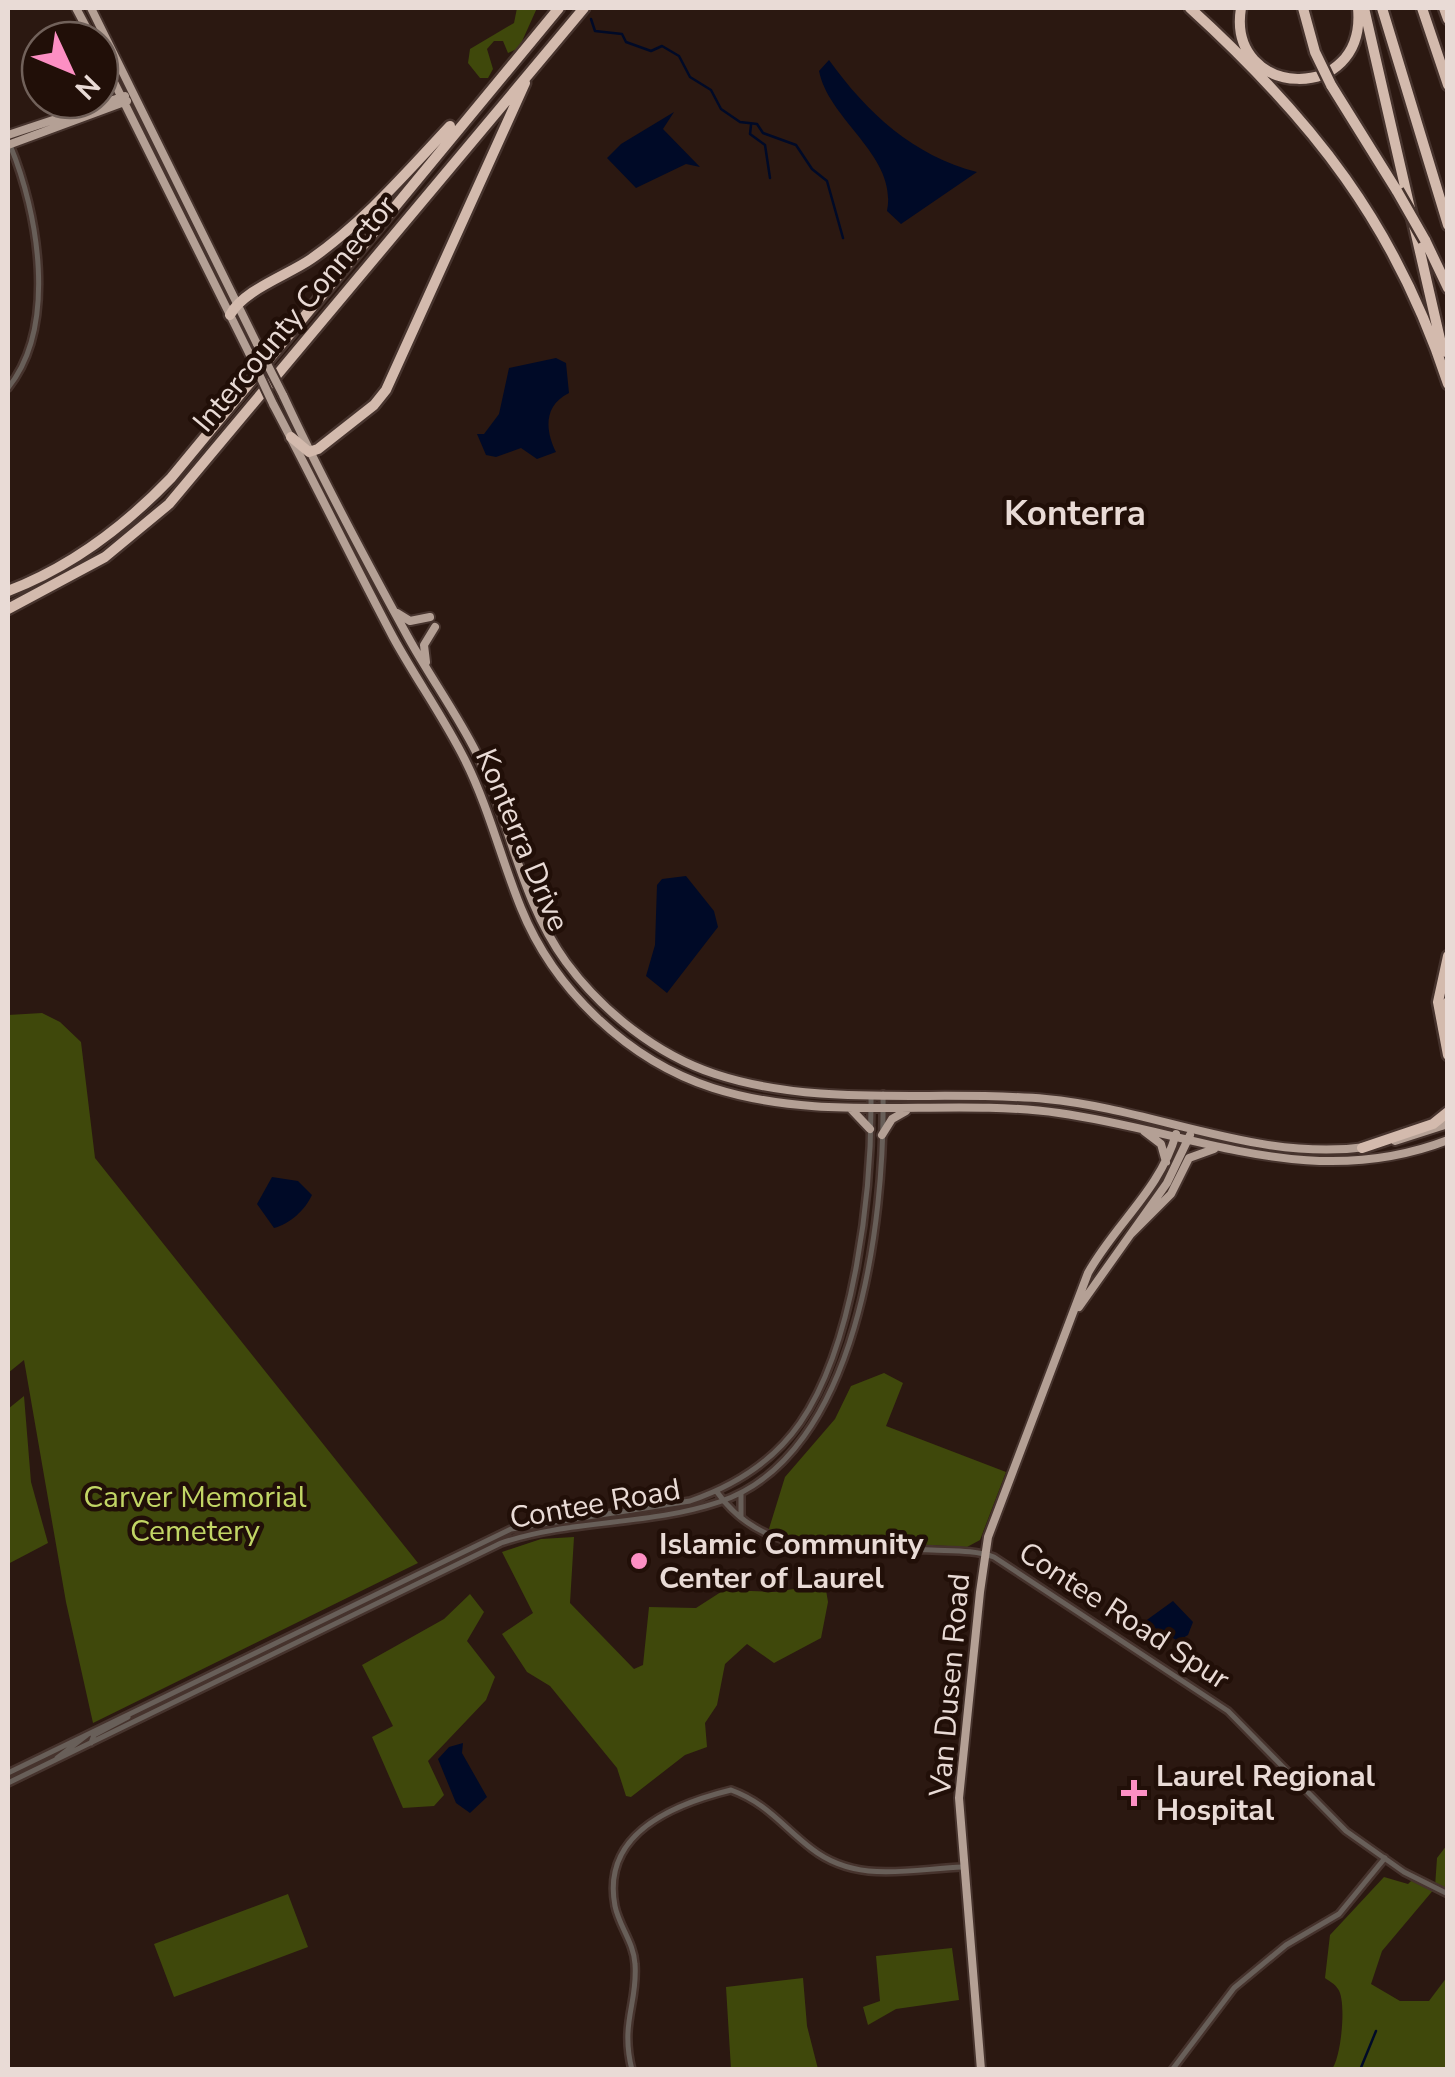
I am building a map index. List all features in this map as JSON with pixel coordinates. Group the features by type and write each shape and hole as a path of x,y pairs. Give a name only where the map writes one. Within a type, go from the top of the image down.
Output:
{"highway":[{"name":"Intercounty Connector","path":"8,591 38,580 109,536 171,478 512,60 559,8"},
{"name":"Intercounty Connector","path":"8,609 105,557 168,504 584,8"},
{"path":"1190,8 1286,101 1346,175 1402,268 1448,384"},
{"path":"1241,8 1242,39 1256,62 1276,76 1303,80 1325,74 1345,58 1358,34 1361,8"},
{"path":"1303,8 1309,35 1331,84 1425,240 1448,288"},
{"path":"1361,8 1448,368"},
{"path":"1382,8 1448,225"},
{"path":"1422,8 1448,85"},
{"path":"1444,8 1448,18"},
{"path":"230,315 238,304 283,278 362,219 512,60"},
{"path":"290,437 309,452 352,424 386,390 506,118 537,60"},
{"path":"1448,956 1438,1002 1448,1055"},
{"path":"1448,1002 1448,1017"},
{"path":"1362,1148 1434,1124 1448,1112"}],"main road":[{"name":"Konterra Drive","path":"91,8 309,452 490,783 532,908 566,961 596,998 641,1035 713,1074 807,1093 1058,1100 1286,1148 1362,1148 1448,1124"},
{"name":"Konterra Drive","path":"120,94 396,642 464,757 523,914 573,992 631,1045 709,1086 773,1102 1051,1112 1139,1127 1285,1161 1333,1164 1397,1156 1448,1140"},
{"path":"8,141 135,96"},
{"path":"8,141 61,120"},
{"path":"391,606 410,620 430,617"},
{"path":"426,666 424,645 435,627"},
{"path":"846,1107 860,1115 870,1129"},
{"path":"882,1135 892,1119 911,1108"},
{"name":"Van Dusen Road","path":"981,2070 962,1867 963,1740 985,1554 1098,1255 1163,1172 1179,1125"},
{"path":"1139,1127 1161,1144 1166,1161 1163,1172"},
{"name":"Van Dusen Road","path":"1071,1319 1167,1183 1192,1128"},
{"path":"1127,1238 1163,1205 1193,1154 1225,1148"}],"street":[{"path":"8,141 36,234 40,264 29,344 24,363 8,388"},
{"name":"Contee Road","path":"8,1773 515,1528 656,1508 718,1492 755,1469 782,1445 812,1404 826,1373 860,1236 871,1094"},
{"name":"Contee Road","path":"8,1783 502,1543 547,1531 661,1518 724,1501 742,1492 798,1446 822,1412 836,1379 871,1248 882,1094"},
{"name":"Contee Road Spur","path":"718,1492 743,1521 766,1536 802,1546 985,1554 1228,1711 1331,1818 1385,1858 1448,1894"},
{"path":"742,1492 738,1510 743,1521"},
{"path":"91,1744 94,1734 133,1711"},
{"path":"56,1761 88,1733"},
{"path":"632,2070 625,2028 636,1964 614,1902 619,1863 638,1832 653,1818 731,1790 763,1804 815,1852 849,1869 877,1873 962,1867"},
{"path":"1172,2070 1234,1988 1286,1945 1339,1914 1385,1858"}],"green space":[{"path":"517,8 537,8 519,48 508,53 503,41 494,41 487,49 493,69 488,78 480,78 468,63 470,49 514,23"},
{"name":"Carver Memorial Cemetery","path":"42,1013 60,1022 81,1042 95,1158 418,1563 93,1723 66,1602 24,1360 8,1373 8,1015"},
{"path":"884,1373 903,1383 886,1426 1006,1472 980,1540 967,1547 793,1538 768,1532 785,1477 835,1419 851,1386"},
{"path":"24,1396 31,1482 48,1543 8,1564 8,1409"},
{"path":"574,1537 570,1603 634,1669 643,1665 649,1607 696,1608 724,1590 775,1592 825,1584 828,1602 821,1638 774,1663 747,1644 725,1664 717,1705 705,1723 707,1747 685,1755 631,1797 626,1796 617,1768 550,1686 527,1672 502,1634 533,1613 502,1552 541,1539"},
{"path":"470,1594 484,1612 467,1641 495,1677 486,1700 428,1761 444,1795 434,1806 403,1808 372,1737 393,1726 362,1665 444,1619"},
{"path":"1447,1845 1447,1894 1435,1888 1382,1951 1371,1984 1400,2001 1429,2001 1447,1977 1447,2069 1332,2069 1338,2054 1342,2017 1341,1995 1325,1978 1330,1935 1384,1877 1408,1884 1414,1878 1435,1887 1437,1858"},
{"path":"288,1894 308,1947 174,1997 154,1944"},
{"path":"952,1948 959,2000 896,2009 868,2025 863,2007 880,2001 876,1956"},
{"path":"803,1978 807,2026 818,2069 731,2069 726,1987"}],"water":[{"path":"829,60 859,98 894,130 933,155 977,172 901,224 887,211 888,191 873,156 825,89 819,71"},
{"path":"674,112 663,129 700,167 686,164 636,188 607,158 621,144"},
{"path":"556,358 566,363 569,393 550,413 550,437 556,452 537,459 521,448 496,457 486,455 477,434 484,434 499,414 509,368"},
{"path":"686,876 714,911 718,927 667,993 646,976 655,945 657,885 662,879"},
{"path":"272,1177 298,1181 312,1195 296,1216 274,1228 257,1204"},
{"path":"1173,1601 1193,1622 1188,1635 1178,1641 1144,1622"},
{"path":"463,1743 462,1753 487,1797 470,1813 456,1803 438,1759 449,1747"}],"waterway":[{"path":"591,19 595,31 622,34 626,42 651,51 662,46 679,56 690,77 711,90 721,109 740,122 757,124 763,133 796,145 812,169 827,181 843,238"},
{"path":"751,125 750,134 765,145 770,178"},
{"path":"1360,2070 1376,2031"}],"place":[{"name":"Islamic Community Center of Laurel","path":"639,1561"},
{"name":"Laurel Regional Hospital","path":"1134,1793"}],"district":[{"name":"Konterra","path":"1075,513"}]}
